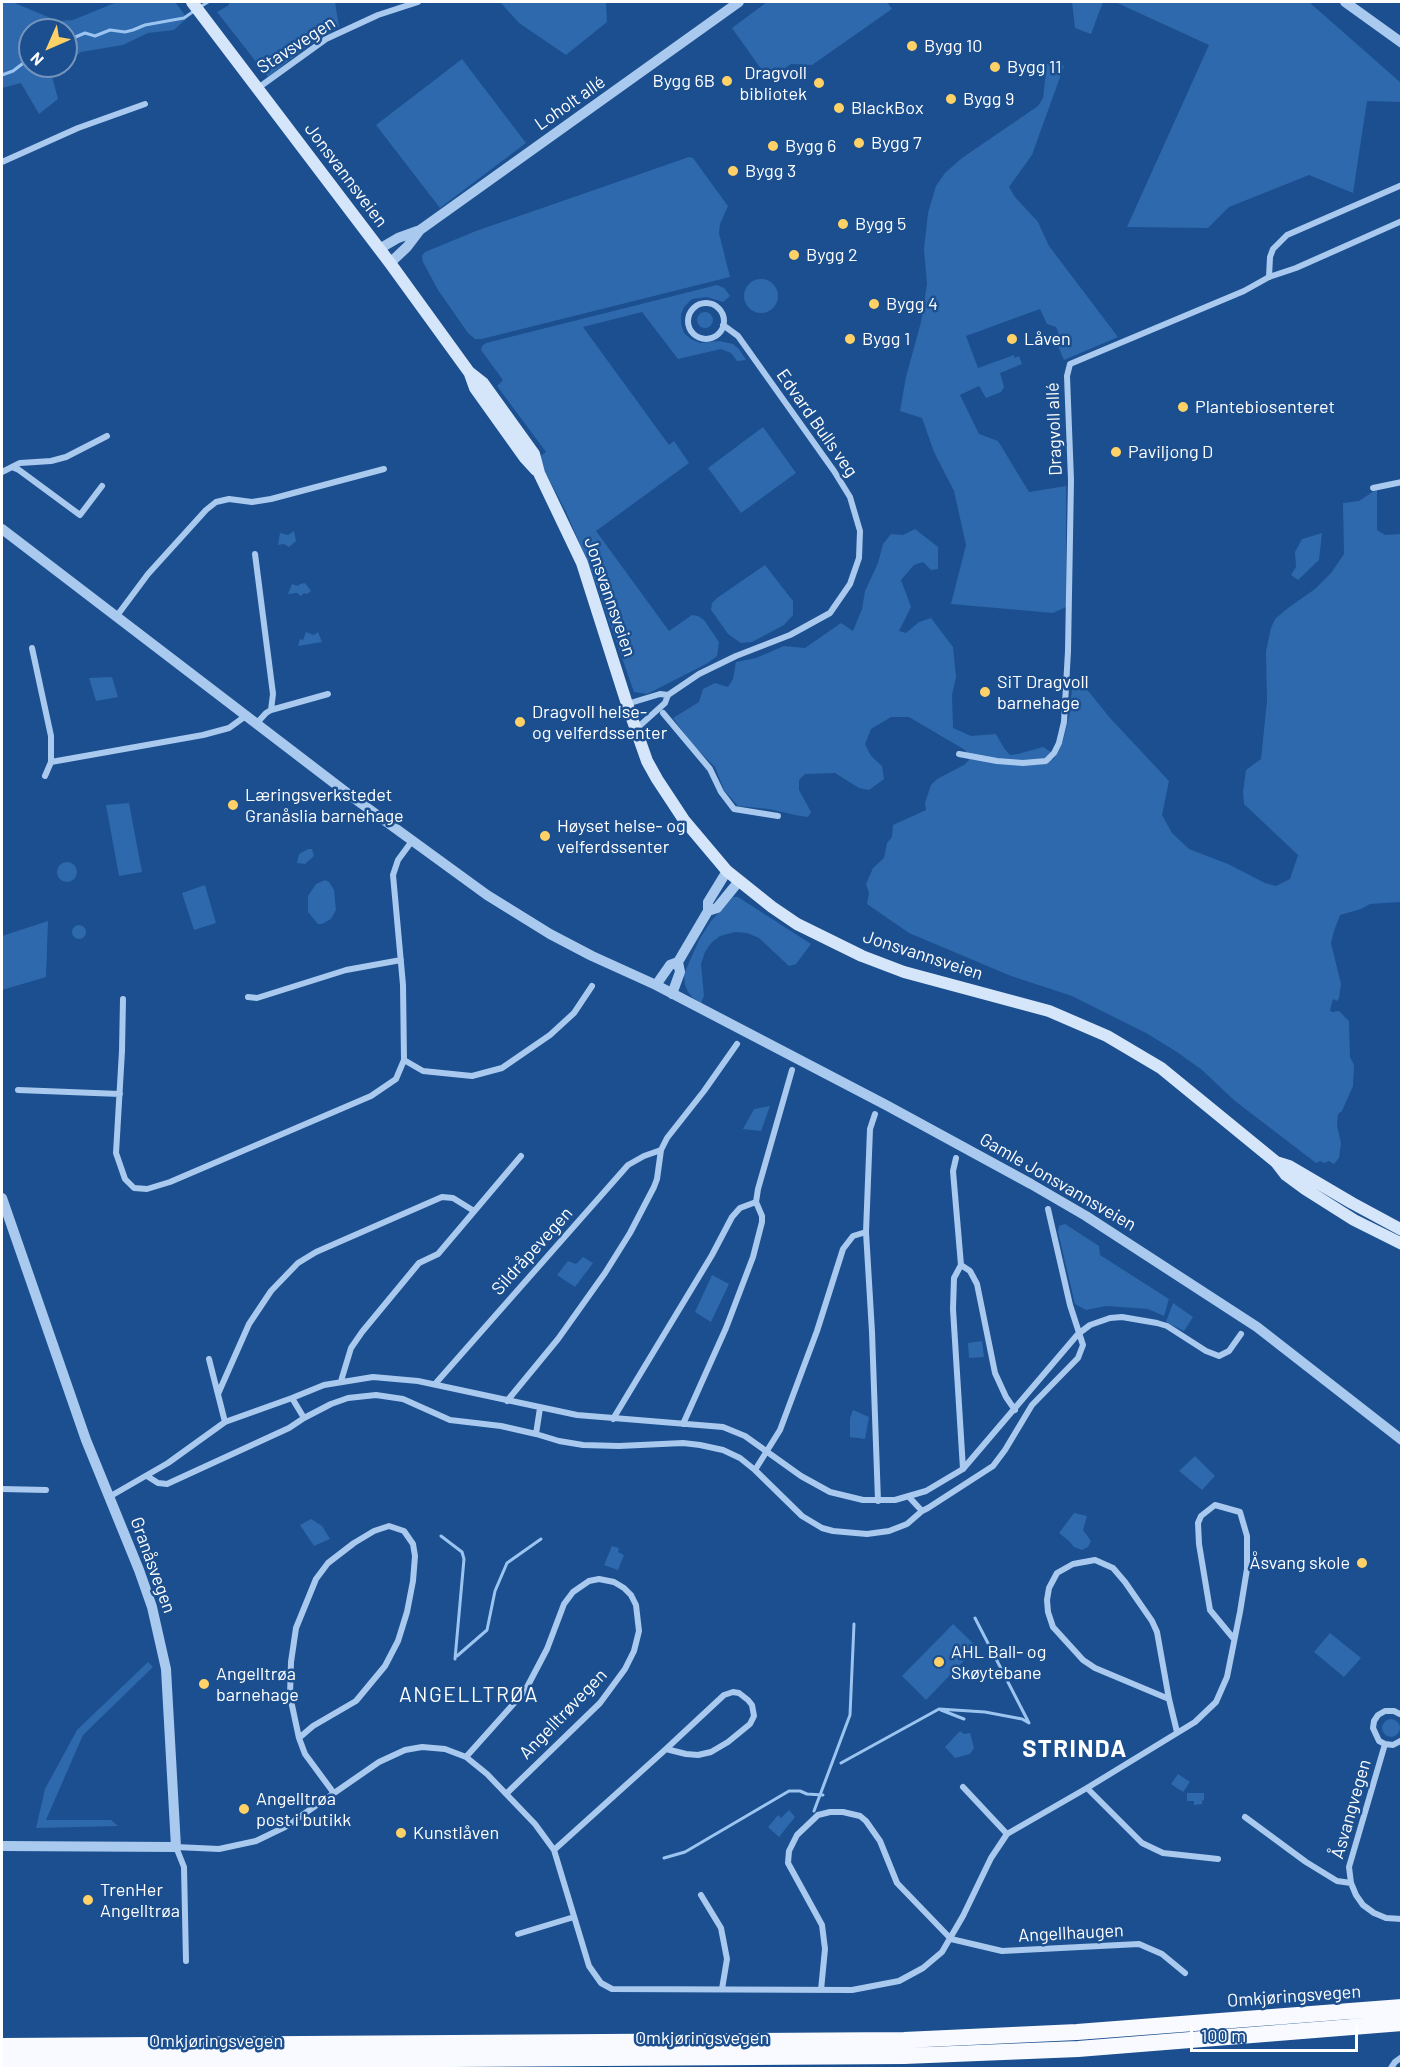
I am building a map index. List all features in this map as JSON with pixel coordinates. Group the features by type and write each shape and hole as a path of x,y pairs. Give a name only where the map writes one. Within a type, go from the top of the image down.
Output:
{"highway":[{"name":"Omkjøringsvegen","path":"2,2046 916,2039 1077,2032 1401,2007"},
{"name":"Omkjøringsvegen","path":"2,2062 950,2055 1089,2048 1401,2023"}],"main road":[{"name":"Jonsvannsveien","path":"192,2 390,263 469,372 475,388 525,458 539,473 582,563 647,761 669,799 706,848 727,871 797,924 862,956 904,972 1049,1011 1107,1036 1161,1068 1276,1162 1286,1174 1325,1203 1401,1244"},
{"name":"Jonsvannsveien","path":"1276,1162 1289,1166 1401,1230"}],"street":[{"name":"Stavsvegen","path":"258,88 327,39 378,15 418,2"},
{"name":"Loholt allé","path":"379,249 398,238 420,230 739,2"},
{"path":"1345,2 1401,43"},
{"path":"2,162 78,128 145,104"},
{"path":"1269,277 1270,257 1273,249 1282,239 1293,232 1401,185"},
{"name":"Dragvoll allé","path":"959,754 1005,762 1046,762 1059,743 1064,722 1068,651 1071,480 1067,376 1070,364 1244,291 1269,277 1296,268 1401,221"},
{"name":"Loholt allé","path":"390,263 407,247 420,230"},
{"name":"Edvard Bulls veg","path":"627,704 660,694 668,694 699,674 736,656 790,635 830,613 850,584 860,558 860,531 850,498 834,471 738,336 723,325 720,310 704,303 693,308 688,319 691,331 700,338 712,338 717,335 723,325"},
{"path":"2,472 20,462 58,459 107,436"},
{"path":"12,467 80,515 102,486"},
{"path":"116,617 137,586 206,510 216,502 229,500 252,502 271,499 384,469"},
{"path":"1373,488 1401,482"},
{"name":"Gamle Jonsvannsveien","path":"2,529 412,841 487,895 550,934 672,993 945,1136 1086,1216 1257,1328 1401,1440"},
{"path":"255,554 273,694 271,710"},
{"path":"32,648 51,736 51,762 45,776"},
{"path":"257,723 271,710 328,694"},
{"name":"Edvard Bulls veg","path":"636,730 665,703 668,694"},
{"path":"663,713 710,769 721,792 734,809 778,816"},
{"path":"51,762 203,735 230,728 247,716"},
{"path":"123,999 116,1154 120,1171 134,1188 147,1189 170,1182 372,1096 396,1079 404,1060 405,1024 393,875 398,860 412,841"},
{"path":"656,985 670,965 678,962 708,911 708,902 727,871"},
{"path":"708,911 717,908 740,881"},
{"path":"248,997 257,998 346,970 401,960"},
{"path":"672,993 680,972 678,962"},
{"path":"404,1060 423,1071 455,1075 472,1076 502,1068 550,1035 574,1013 592,986"},
{"path":"507,1401 563,1332 618,1252 654,1187 661,1150 667,1138 737,1044"},
{"path":"683,1424 748,1275 762,1222 756,1202 761,1177 792,1070"},
{"path":"18,1090 120,1094"},
{"path":"875,1114 870,1129 866,1232 878,1501"},
{"name":"Sildråpevegen","path":"435,1384 628,1165 661,1150"},
{"path":"341,1381 351,1348 362,1332 419,1263 438,1254 521,1156"},
{"path":"957,1158 953,1171 961,1265 954,1278 955,1345 963,1469"},
{"path":"218,1394 249,1324 271,1291 292,1269 316,1252 442,1197 453,1198 474,1211"},
{"name":"Granåsvegen","path":"2,1198 86,1440 146,1588 164,1656 176,1847 184,1867 186,1961"},
{"path":"613,1419 712,1255 732,1216 741,1208 756,1202"},
{"path":"147,1476 158,1483 167,1484 283,1431 331,1404 348,1398 376,1395 403,1399 450,1420 510,1428 583,1445 683,1443 716,1448 740,1458 755,1470 790,1507 822,1528 847,1533 889,1531 907,1524 922,1511 937,1504 993,1466 1032,1406 1078,1358 1083,1345 1078,1334 1048,1209"},
{"path":"755,1470 777,1437 846,1244 857,1234 866,1232"},
{"path":"961,1265 970,1271 977,1284 995,1373 1015,1410"},
{"path":"109,1497 168,1464 225,1422 324,1384 386,1377 435,1384 577,1415 723,1427 745,1436 801,1476 830,1492 862,1500 878,1501 909,1497 939,1485 963,1469 1078,1334 1090,1325 1110,1318 1132,1317 1167,1326 1206,1351 1219,1356 1229,1351 1241,1334"},
{"path":"209,1359 225,1422"},
{"path":"292,1398 304,1418"},
{"path":"536,1434 540,1408"},
{"path":"2,1489 46,1490"},
{"path":"909,1497 922,1511"},
{"path":"2,1846 219,1849 256,1841 285,1827 379,1762 405,1750 422,1747 446,1749 466,1757 487,1774 535,1824 554,1850 589,1966 601,1983 612,1989 852,1990 898,1982 942,1952 951,1939 991,1858 1007,1834 1195,1722 1216,1702 1227,1677 1234,1639 1246,1569 1247,1536 1240,1512 1215,1504 1198,1522 1199,1544 1210,1610 1234,1639"},
{"path":"298,1738 313,1726 356,1701 385,1666 398,1641 407,1612 414,1573 413,1544 404,1531 389,1526 374,1531 328,1563 316,1579 296,1628 291,1662 290,1696 298,1738 304,1754 333,1792"},
{"path":"1168,1699 1095,1668 1083,1660 1053,1627 1047,1600 1049,1588 1057,1573 1073,1563 1095,1560 1113,1568 1125,1581 1157,1632 1168,1699 1177,1732"},
{"name":"Angelltrøvegen","path":"466,1757 512,1707 531,1681 547,1649 564,1604 573,1592 589,1581 599,1579 614,1582 628,1591 636,1605 639,1631 634,1651 625,1669 600,1703 506,1794"},
{"path":"554,1850 724,1695 739,1693 752,1705 754,1716 750,1724 711,1752 699,1755 666,1749"},
{"name":"Åsvangvegen","path":"1401,1715 1394,1711 1385,1711 1378,1715 1373,1728 1379,1741 1385,1744 1393,1745 1401,1740"},
{"name":"Åsvangvegen","path":"1385,1744 1349,1867 1351,1883 1363,1905 1386,1918 1401,1919"},
{"path":"963,1787 1007,1834"},
{"path":"1087,1788 1142,1843 1163,1853 1218,1859"},
{"path":"821,1990 825,1949 822,1925 788,1863 789,1851 797,1835 819,1815 843,1812 860,1816 866,1821 879,1841 897,1883 951,1939"},
{"name":"Åsvangvegen","path":"1245,1817 1306,1862 1337,1881 1351,1883"},
{"path":"701,1895 722,1928 727,1959 722,1989"},
{"path":"518,1934 574,1917"},
{"name":"Angellhaugen","path":"951,1939 1002,1951 1139,1944 1162,1954 1185,1973"},
{"path":"1391,2068 1401,2057"}],"shaded area":[{"path":"2,2 12,2 51,18 18,18 18,78 53,78 58,99 39,114 21,83 2,88"},
{"path":"117,2 175,2 187,18 174,30 148,33 123,45 78,54 78,18"},
{"path":"229,2 335,2 339,27 306,47 268,77 217,12 229,5"},
{"path":"500,2 606,2 607,22 566,55 519,23"},
{"path":"767,2 887,2 892,9 812,65 791,64 774,75 764,73 732,28"},
{"path":"1072,2 1103,2 1091,34 1075,28"},
{"path":"1115,2 1309,2 1401,83 1401,102 1367,101 1353,193 1309,175 1229,207 1208,228 1127,227 1209,45"},
{"path":"462,59 526,143 440,208 376,125"},
{"path":"1054,60 1064,66 1032,155 1009,187 1038,222 1049,246 1118,337 1064,360 1056,341 1061,339 1056,327 1047,324 1040,309 966,336 978,368 1014,355 1015,358 1019,356 1022,364 1000,373 1004,387 1001,392 986,398 979,386 960,395 979,434 998,441 1029,492 1066,486 1066,607 1053,613 951,604 966,545 954,491 934,452 922,418 900,411 906,377 921,322 927,284 924,249 928,213 936,186 945,173 962,158 1038,106 1043,98 1047,64"},
{"path":"689,157 693,158 728,206 720,224 719,233 730,277 475,339 468,333 438,290 423,262 422,256 425,252 476,231"},
{"path":"761,279 773,284 778,296 773,308 761,313 749,308 744,296 749,284"},
{"path":"717,285 724,288 730,296 723,302 707,297 692,299 684,307 681,315 684,333 700,343 719,341 733,344 746,360 737,361 731,353 721,349 678,359 642,312 583,327 669,445 674,441 689,463 596,531 669,631 692,615 698,616 704,620 719,642 717,656 708,663 647,694 634,692 590,567 566,512 538,458 546,452 497,386 503,380 481,350 486,343"},
{"path":"705,312 711,314 713,320 711,326 705,328 699,326 697,320 699,314"},
{"path":"763,427 796,473 741,513 708,468"},
{"path":"1377,489 1377,530 1385,535 1401,534 1401,902 1370,904 1340,915 1334,931 1331,943 1341,984 1339,998 1337,1001 1333,999 1330,1010 1339,1011 1349,1021 1350,1057 1354,1065 1353,1086 1342,1111 1338,1114 1337,1126 1341,1143 1339,1158 1334,1164 1329,1161 1316,1163 1235,1101 1202,1070 1146,1033 1072,996 1011,976 909,933 867,904 869,893 866,884 873,868 884,858 887,843 892,837 893,825 926,810 925,803 931,785 969,760 965,750 909,717 891,717 871,729 865,744 871,756 882,766 884,779 869,790 859,788 835,773 805,774 799,780 799,790 811,812 808,817 769,809 738,806 724,790 715,767 692,744 673,718 699,702 703,689 715,683 728,687 733,679 736,662 756,658 784,646 805,648 841,623 853,631 883,544 891,534 903,535 915,529 938,547 938,569 931,570 923,562 914,565 901,580 911,607 899,631 906,633 919,622 931,618 953,647 956,677 952,695 953,728 971,736 996,734 1010,755 1043,747 1051,752 1053,760 1063,741 1072,690 1077,677 1110,718 1169,781 1162,815 1172,833 1189,849 1276,886 1290,879 1298,855 1244,804 1243,792 1246,770 1261,759 1267,701 1266,651 1271,628 1275,619 1315,589 1331,573 1344,554 1343,503 1359,501"},
{"path":"294,531 296,541 289,547 284,544 278,545 280,533 288,535"},
{"path":"1322,533 1319,560 1298,580 1291,575 1296,567 1295,552 1302,539"},
{"path":"765,565 793,601 793,615 784,625 752,642 741,643 728,634 711,610 712,603"},
{"path":"305,583 311,591 307,594 304,593 301,596 297,593 288,594 292,584 298,586"},
{"path":"306,632 314,635 318,632 322,642 298,646"},
{"path":"112,677 118,697 96,701 89,678"},
{"path":"129,803 142,872 119,876 106,805"},
{"path":"312,849 314,856 305,864 297,863 299,854"},
{"path":"67,862 74,865 77,872 74,879 67,882 60,879 57,872 60,865"},
{"path":"325,880 334,890 336,910 331,919 318,924 308,912 308,896 316,884"},
{"path":"205,885 216,923 194,930 182,893"},
{"path":"733,897 738,897 811,944 796,964 789,966 759,938 747,933 735,932 720,936 711,943 701,964 704,996 701,1003 688,992 684,974 699,940 711,921"},
{"path":"48,921 46,977 2,990 2,936"},
{"path":"76,925 82,925 86,932 82,939 76,939 72,935 72,929"},
{"path":"770,1106 761,1131 743,1129 754,1109"},
{"path":"1065,1224 1099,1246 1100,1255 1169,1299 1164,1316 1148,1309 1106,1306 1086,1310 1075,1304 1058,1232 1059,1226"},
{"path":"583,1257 593,1263 575,1287 557,1275 568,1261 576,1264"},
{"path":"712,1275 729,1284 711,1322 695,1312"},
{"path":"1173,1303 1193,1317 1184,1331 1166,1322"},
{"path":"982,1341 984,1357 969,1358 968,1343"},
{"path":"853,1410 869,1417 865,1439 850,1437 850,1418"},
{"path":"1195,1456 1215,1476 1202,1490 1179,1471"},
{"path":"1074,1513 1087,1516 1083,1530 1091,1541 1088,1547 1082,1550 1074,1547 1059,1533"},
{"path":"311,1519 322,1526 330,1539 314,1546 300,1525"},
{"path":"612,1546 619,1548 618,1552 624,1555 618,1570 604,1565"},
{"name":"AHL Ball- og Skøytebane","path":"953,1624 977,1647 926,1700 902,1676"},
{"path":"1330,1633 1361,1658 1344,1677 1314,1652"},
{"path":"148,1662 153,1667 83,1735 46,1820 111,1820 118,1826 36,1828 45,1789 77,1730"},
{"path":"1391,1719 1397,1722 1400,1728 1397,1734 1391,1737 1385,1734 1382,1728 1385,1722"},
{"path":"960,1731 964,1734 970,1733 974,1748 970,1754 955,1758 945,1747"},
{"path":"1178,1774 1190,1782 1183,1792 1171,1784"},
{"path":"1187,1793 1204,1793 1202,1804 1194,1805 1194,1801 1187,1801"},
{"path":"789,1810 795,1817 779,1837 768,1827 778,1815 781,1818"}],"waterway":[{"path":"200,7 208,2"},
{"path":"78,36 85,33 95,36 110,30 125,32 145,25 184,18 194,11"},
{"path":"2,75 18,67"},
{"path":"441,1536 462,1552 464,1559 455,1659"},
{"path":"457,1656 487,1630 495,1591 507,1563 541,1539"},
{"path":"841,1763 939,1709 985,1712 1022,1719 1029,1723 975,1618"},
{"path":"814,1811 850,1715 854,1624"},
{"path":"941,1710 964,1719"},
{"path":"664,1858 685,1852 789,1791 823,1795"}],"place":[{"name":"Bygg 10","path":"912,46"},
{"name":"Bygg 11","path":"995,67"},
{"name":"Bygg 6B","path":"727,81"},
{"name":"Dragvoll bibliotek","path":"819,83"},
{"name":"Bygg 9","path":"951,99"},
{"name":"BlackBox","path":"839,108"},
{"name":"Bygg 7","path":"859,143"},
{"name":"Bygg 6","path":"773,146"},
{"name":"Bygg 3","path":"733,171"},
{"name":"Bygg 5","path":"843,224"},
{"name":"Bygg 2","path":"794,255"},
{"name":"Bygg 4","path":"874,304"},
{"name":"Bygg 1","path":"850,339"},
{"name":"Låven","path":"1012,339"},
{"name":"Plantebiosenteret","path":"1183,407"},
{"name":"Paviljong D","path":"1116,452"},
{"name":"SiT Dragvoll barnehage","path":"985,692"},
{"name":"Dragvoll helse- og velferdssenter","path":"520,722"},
{"name":"Læringsverkstedet Granåslia barnehage","path":"233,805"},
{"name":"Høyset helse- og velferdssenter","path":"545,836"},
{"name":"Åsvang skole","path":"1362,1563"},
{"name":"AHL Ball- og Skøytebane","path":"939,1662"},
{"name":"Angelltrøa barnehage","path":"204,1684"},
{"name":"Angelltrøa post i butikk","path":"244,1809"},
{"name":"Kunstlåven","path":"401,1833"},
{"name":"TrenHer Angelltrøa","path":"88,1900"}],"district":[{"name":"ANGELLTRØA","path":"469,1695"},
{"name":"STRINDA","path":"1075,1749"}]}
